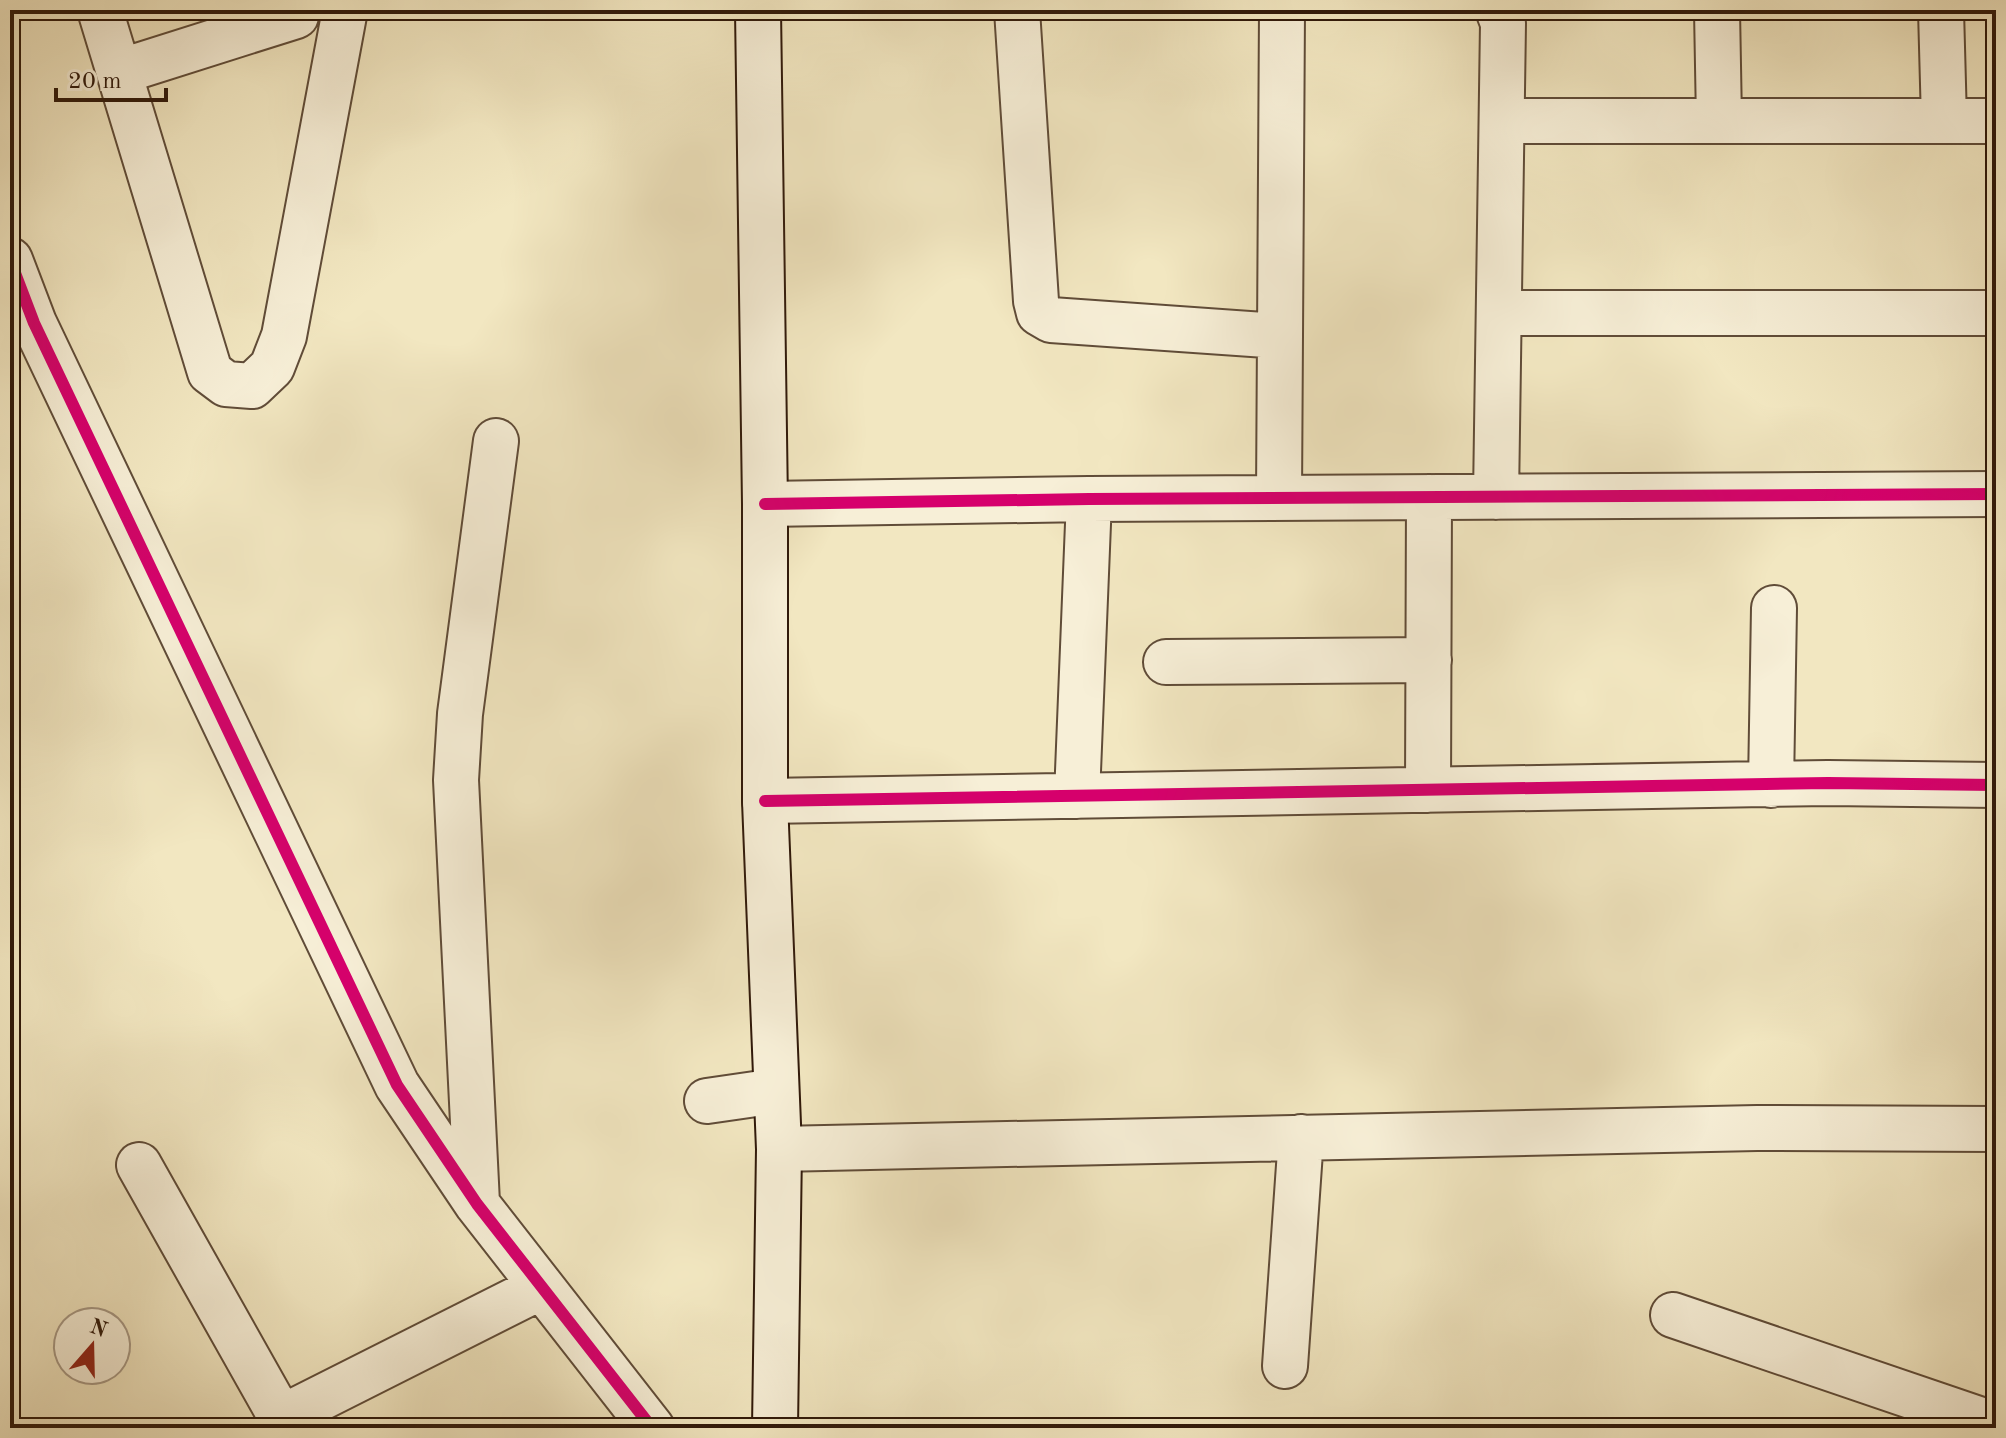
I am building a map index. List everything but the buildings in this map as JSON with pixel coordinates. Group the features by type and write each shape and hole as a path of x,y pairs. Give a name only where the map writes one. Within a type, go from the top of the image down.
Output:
{"street":[{"path":"100,10 210,372 226,384 252,386 272,367 284,336 345,10"},
{"path":"758,10 765,504 765,801 779,1149 775,1428"},
{"path":"1017,10 1039,313 1051,320 1280,336"},
{"path":"1279,498 1282,10"},
{"path":"1496,497 1503,23 1498,10"},
{"path":"1717,10 1719,121"},
{"path":"1941,10 1944,121"},
{"path":"119,72 296,13 326,110"},
{"path":"1502,121 1996,121"},
{"path":"10,260 34,323 397,1085 477,1204 652,1428"},
{"path":"1499,313 1996,313"},
{"path":"477,1204 456,780 460,714 496,441"},
{"path":"765,504 1996,494"},
{"path":"1428,790 1429,497"},
{"path":"1077,796 1089,499"},
{"path":"1771,785 1774,608"},
{"path":"1166,662 1429,660"},
{"path":"765,801 1771,785 1996,785"},
{"path":"707,1101 776,1091"},
{"path":"779,1149 1757,1128 1996,1129"},
{"path":"1285,1366 1301,1137"},
{"path":"139,1165 284,1423 541,1287"},
{"path":"1673,1315 1996,1425"}],"cycle path":[{"path":"10,260 34,323 397,1085 477,1204 652,1428"},
{"path":"765,504 1996,494"},
{"path":"765,801 1828,783 1996,785"}]}
